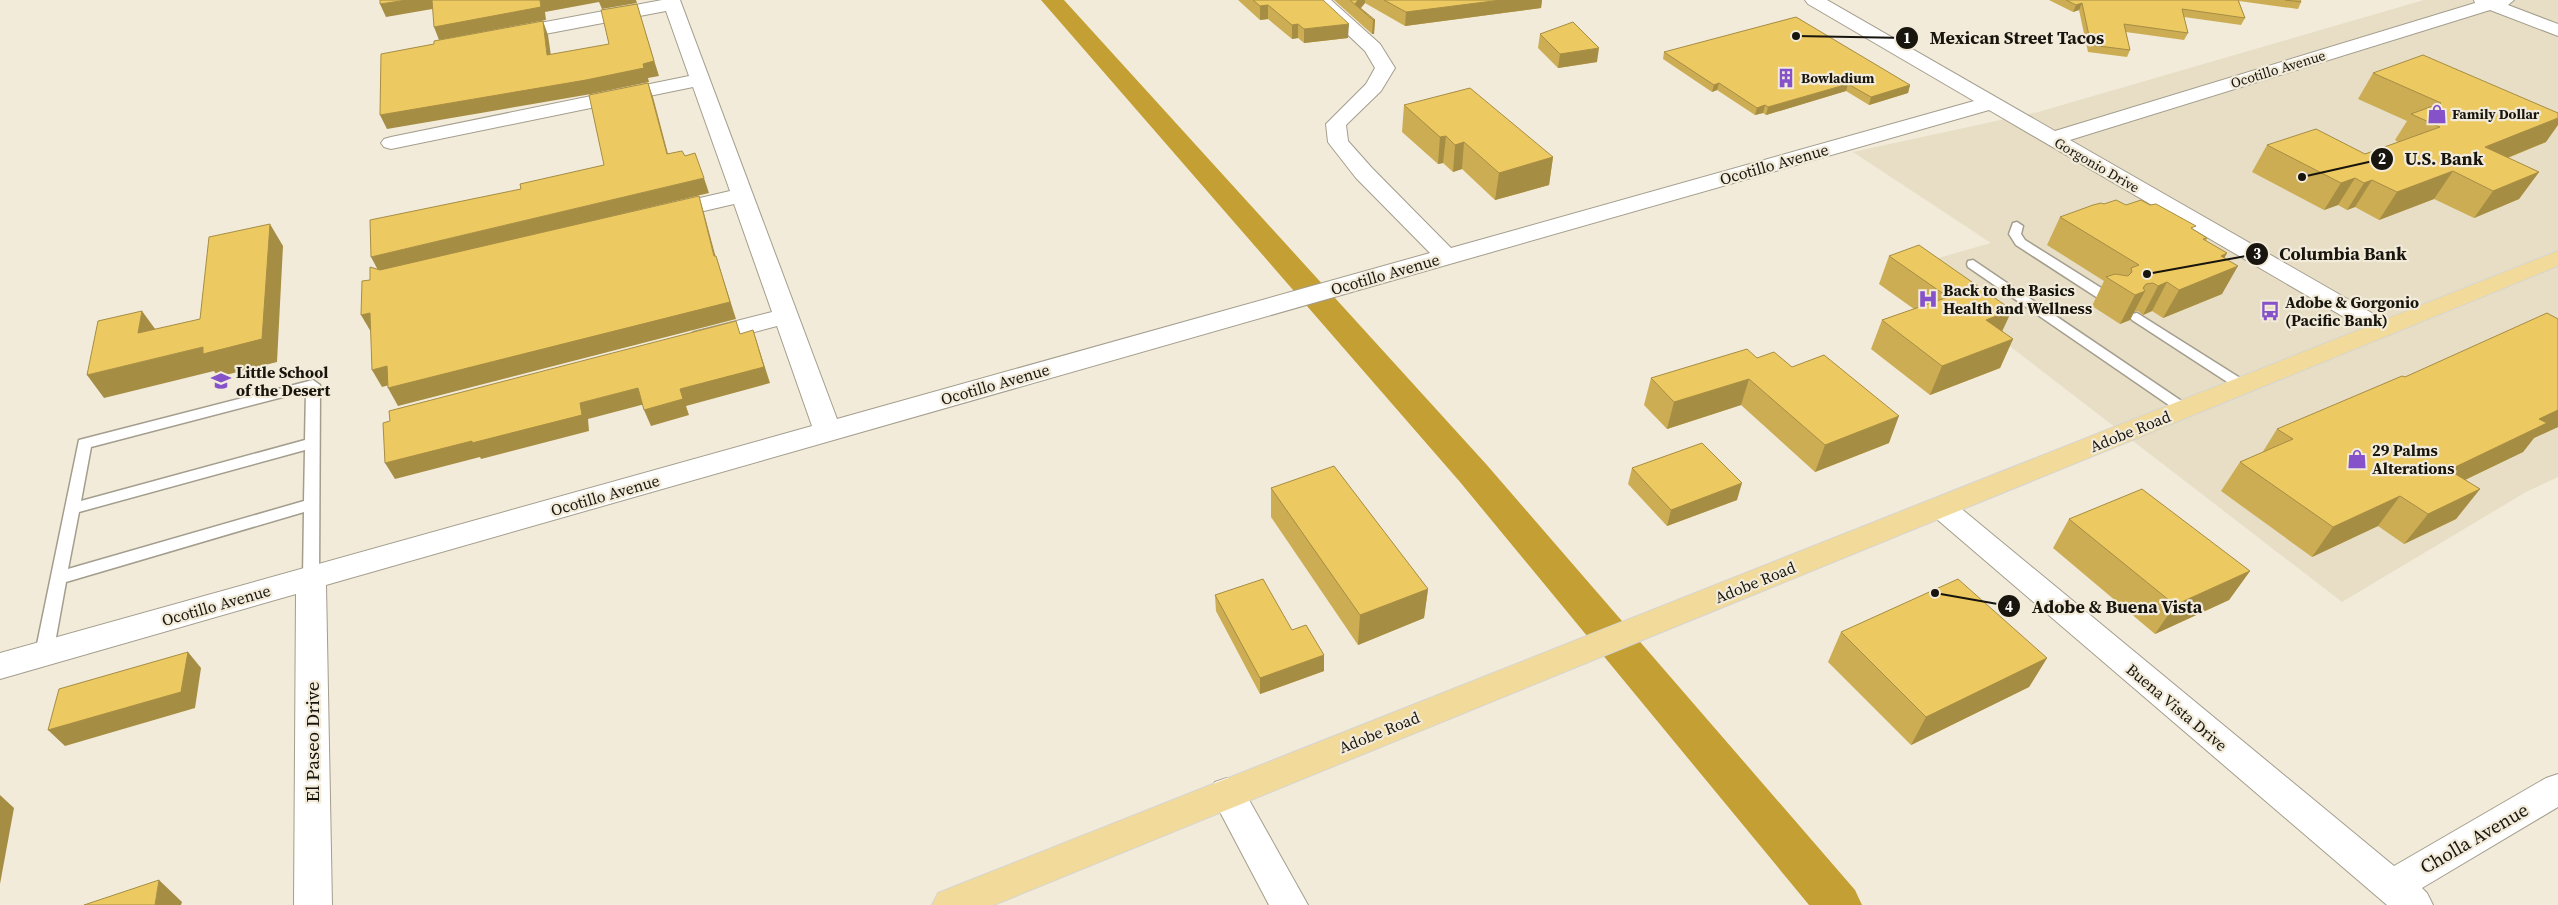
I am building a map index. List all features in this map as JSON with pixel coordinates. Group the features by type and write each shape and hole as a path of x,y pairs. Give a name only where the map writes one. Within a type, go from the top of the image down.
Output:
{"main road":[{"name":"Adobe Road","path":"950,905 1942,508 2558,258"}],"street":[{"path":"1320,0 1373,48 1385,68 1374,87 1336,124 1338,142 1364,174 1446,256"},
{"name":"Gorgonio Drive","path":"1814,0 2382,329"},
{"path":"2492,1 2558,30"},
{"name":"Ocotillo Avenue","path":"2051,138 2492,1"},
{"path":"491,38 672,2 828,432"},
{"path":"391,143 700,80"},
{"name":"Ocotillo Avenue","path":"0,666 1990,103"},
{"path":"646,218 742,195"},
{"path":"681,343 786,316"},
{"name":"Buena Vista Drive","path":"1942,508 2402,896"},
{"name":"El Paseo Drive","path":"311,578 313,905"},
{"name":"Cholla Avenue","path":"2402,896 2558,789"},
{"path":"1227,793 1289,905"}],"lane":[{"path":"2018,226 2015,234 2020,242 2109,299"},
{"path":"1973,264 2184,409"},
{"path":"2137,317 2243,386"},
{"path":"44,654 84,444 313,385 311,578"},
{"path":"71,509 312,443"},
{"path":"58,578 312,504"}],"shaded area":[{"path":"2424,0 2558,0 2558,477 2526,492 2342,602 1907,267 1991,243 1853,152 2038,112"}],"building":[{"path":"380,0 407,0 380,4"},
{"path":"432,0 540,0 541,7 434,27"},
{"path":"1253,0 1323,0 1349,24 1304,29 1298,24 1292,25 1268,5 1260,6"},
{"path":"1350,0 1358,0 1355,4 1375,20 1373,20"},
{"path":"1384,0 1501,0 1406,12"},
{"path":"2066,0 2238,0 2245,18 2182,9 2188,33 2124,24 2130,50 2091,45 2082,3 2076,5"},
{"path":"637,4 654,61 643,64 644,68 586,80 380,115 381,54 434,44 434,41 543,21 547,55 609,44 601,10"},
{"name":"Bowladium","path":"1796,17 1910,85 1871,97 1848,84 1768,107 1765,105 1757,108 1719,83 1714,85 1664,52"},
{"path":"1573,22 1599,48 1560,54 1540,34"},
{"path":"2423,55 2558,113 2558,118 2485,147 2539,172 2493,191 2453,171 2397,192 2372,180 2364,183 2355,178 2341,183 2267,145 2316,129 2365,154 2440,127 2411,114 2441,103 2373,73"},
{"path":"648,83 667,154 682,151 685,156 695,153 704,178 371,257 370,220 521,189 520,184 604,165 589,95"},
{"path":"1470,88 1553,157 1499,173 1464,142 1455,145 1446,136 1440,137 1404,105"},
{"path":"699,196 714,256 716,256 730,302 388,388 387,366 372,370 370,313 361,315 362,281 370,280 370,267 380,270"},
{"path":"2116,200 2126,205 2141,200 2150,205 2156,204 2196,226 2191,228 2207,238 2203,239 2227,253 2221,256 2238,266 2179,290 2167,282 2158,286 2153,283 2146,284 2143,288 2145,291 2135,295 2106,277 2115,274 2128,276 2132,272 2131,268 2139,265 2060,217 2093,205"},
{"path":"270,224 262,339 203,354 203,347 87,375 98,321 142,311 138,333 200,319 209,237"},
{"path":"1919,245 2012,310 1986,320 2013,339 1942,366 1882,320 1948,297 1889,256"},
{"path":"2547,313 2558,319 2558,410 2539,419 2547,423 2449,470 2480,489 2428,514 2400,496 2333,527 2240,462 2293,439 2277,429 2402,376 2405,377"},
{"path":"736,321 740,334 753,330 764,367 680,389 683,399 644,410 638,388 580,403 582,415 385,463 383,423 390,421 389,411"},
{"path":"1747,349 1757,358 1774,352 1792,367 1824,355 1899,416 1825,445 1749,379 1674,402 1651,378"},
{"path":"1702,443 1742,483 1671,510 1632,468"},
{"path":"1334,466 1428,589 1360,615 1271,488"},
{"path":"2142,489 2250,571 2175,605 2069,519"},
{"path":"1263,579 1292,630 1306,625 1324,655 1260,678 1215,595"},
{"path":"1958,579 2047,658 1926,717 1841,632"},
{"path":"188,652 181,692 48,730 59,689"},
{"path":"159,880 155,905 84,905"}],"waterway":[{"path":"1052,0 1473,473 1838,905"}],"place":[{"name":"Mexican Street Tacos","path":"1796,36"},
{"name":"Bowladium","path":"1786,78"},
{"name":"Family Dollar","path":"2437,114"},
{"name":"U.S. Bank","path":"2302,177"},
{"name":"Columbia Bank","path":"2147,274"},
{"name":"Back to the Basics Health and Wellness","path":"1928,299"},
{"name":"Adobe & Gorgonio (Pacific Bank)","path":"2270,311"},
{"name":"Little School of the Desert","path":"221,381"},
{"name":"29 Palms Alterations","path":"2357,459"},
{"name":"Adobe & Buena Vista","path":"1935,593"}]}
